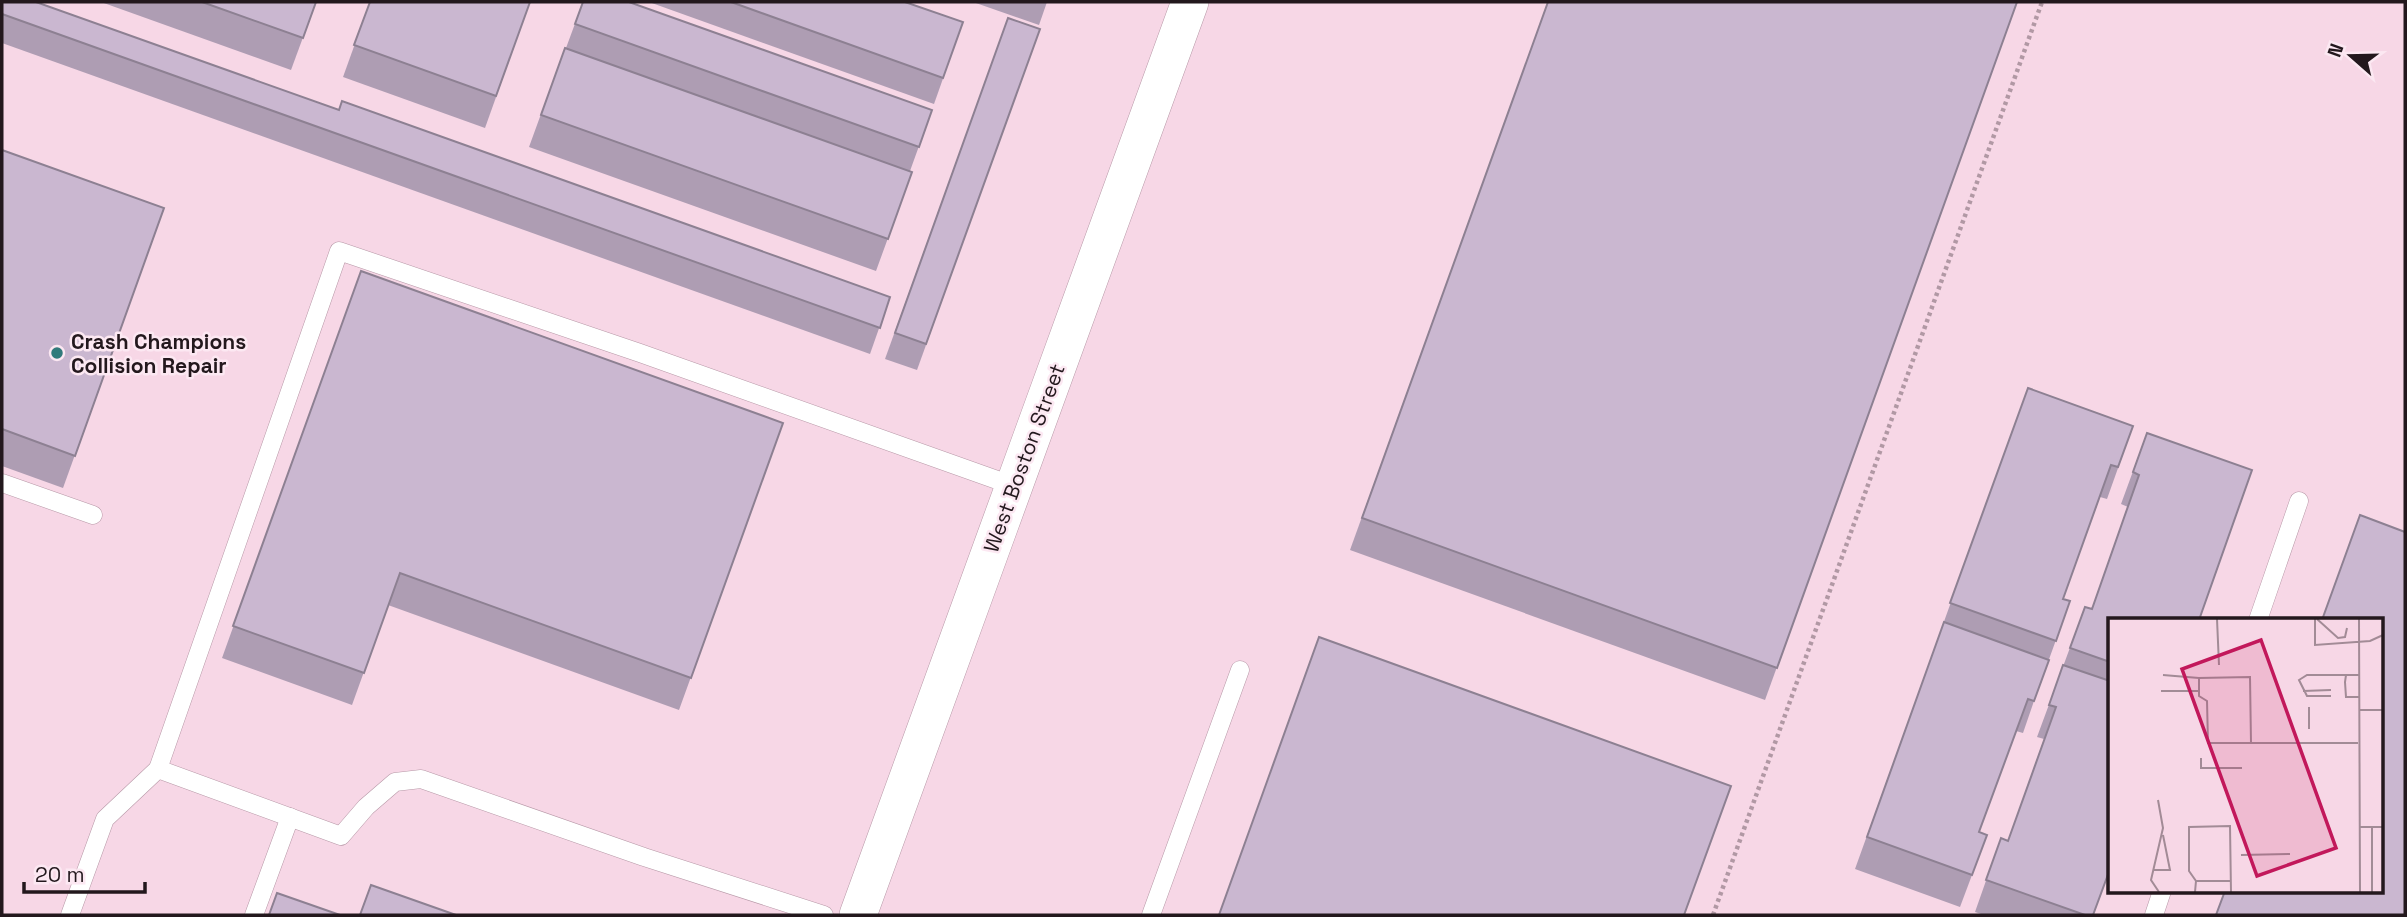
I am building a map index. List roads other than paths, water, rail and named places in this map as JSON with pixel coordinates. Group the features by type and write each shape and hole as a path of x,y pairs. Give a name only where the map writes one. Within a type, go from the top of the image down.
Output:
{"street":[{"name":"West Boston Street","path":"858,915 1190,2"}],"lane":[{"path":"70,915 105,819 158,769 339,251 640,353 1014,486"},
{"path":"2,483 93,515"},
{"path":"2259,618 2299,501"},
{"path":"1151,915 1240,670"},
{"path":"158,769 341,836 366,807 395,782 421,779 824,915"},
{"path":"254,915 290,817"},
{"path":"2154,915 2162,892"}],"place":[{"name":"Crash Champions Collision Repair","path":"57,353"}]}
